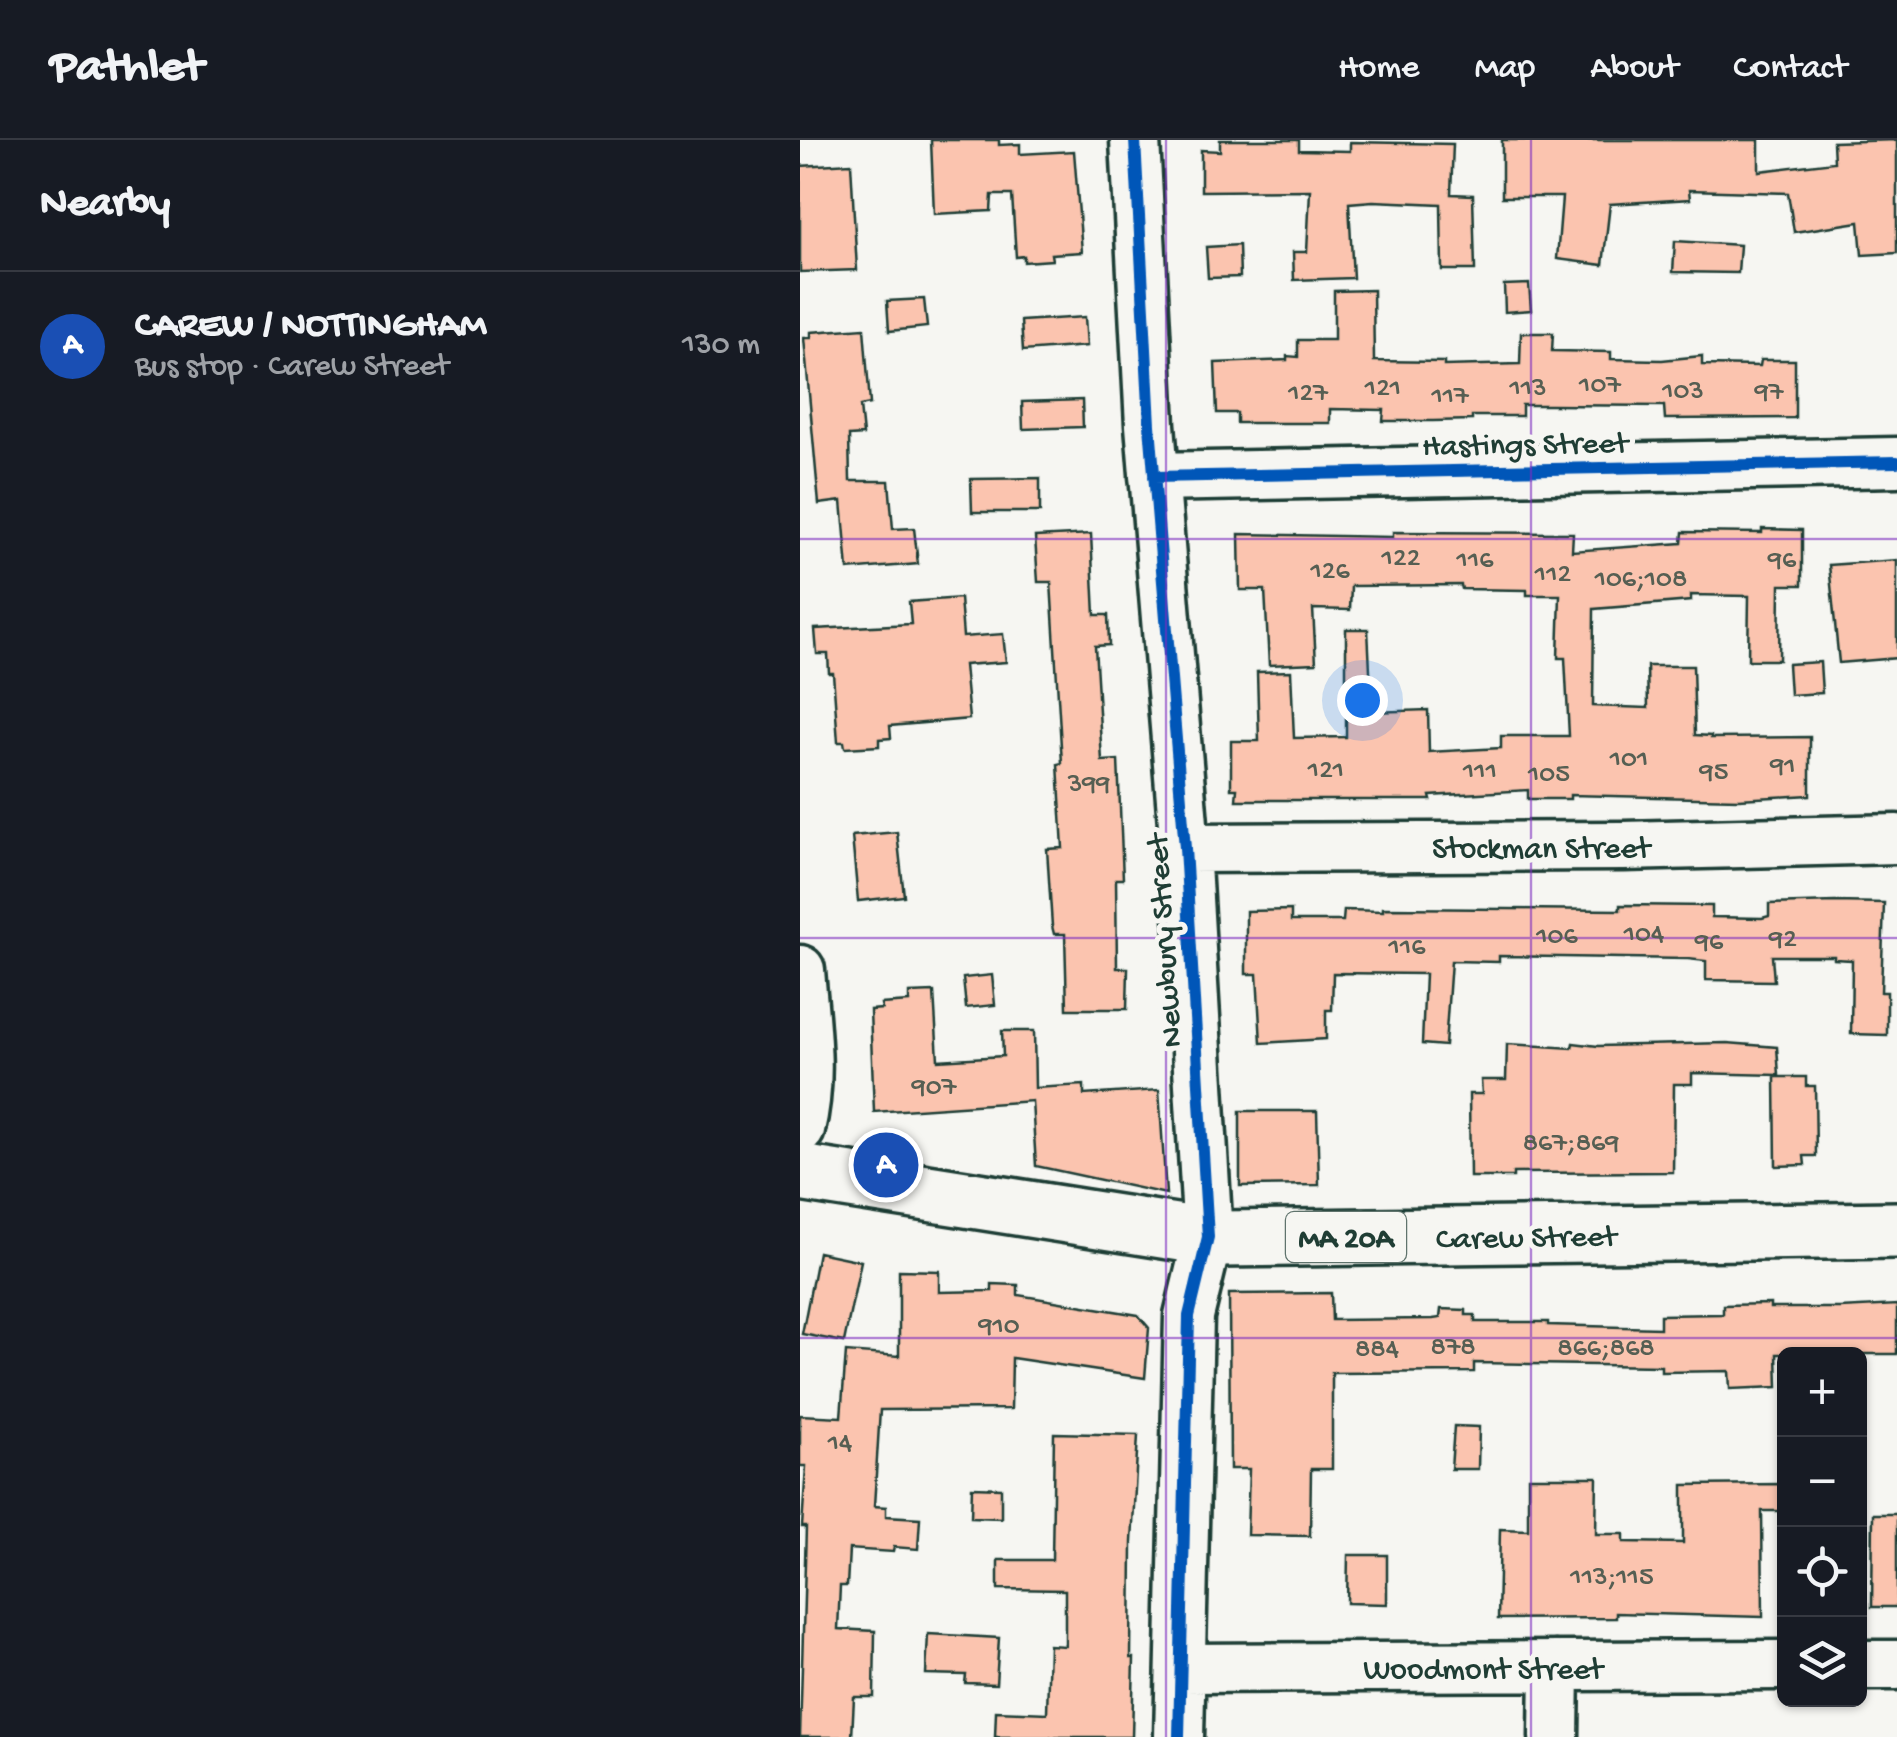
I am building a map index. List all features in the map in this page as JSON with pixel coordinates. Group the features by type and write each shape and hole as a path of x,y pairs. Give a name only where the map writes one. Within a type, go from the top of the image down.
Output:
{"main road":[{"name":"Carew Street","path":"800,1173 1208,1237 1897,1230"}],"street":[{"name":"Newbury Street","path":"1134,140 1154,476 1185,848 1208,1237 1189,1316 1179,1737"},
{"name":"Hastings Street","path":"1154,476 1897,462"},
{"name":"Stockman Street","path":"1185,848 1624,846 1897,839"},
{"path":"800,970 808,1063 807,1102 800,1129"},
{"path":"1867,1665 1897,1664"},
{"name":"Woodmont Street","path":"1181,1668 1777,1665"},
{"path":"1554,1737 1555,1666"}],"building":[{"path":"931,140 999,140 999,145 1020,144 1020,154 1074,151 1082,252 1051,254 1052,260 1024,262 1024,256 1016,257 1012,195 992,195 991,211 934,214"},
{"path":"1220,140 1299,140 1299,150 1350,151 1350,142 1453,144 1451,194 1473,195 1475,270 1442,270 1441,204 1373,201 1349,203 1353,278 1294,280 1293,252 1307,252 1310,190 1201,191 1201,150 1220,151"},
{"path":"1502,140 1759,140 1759,171 1834,162 1833,142 1897,140 1897,253 1862,255 1859,222 1794,232 1788,193 1689,190 1690,199 1610,204 1603,265 1557,259 1562,197 1502,197"},
{"path":"851,163 857,270 800,272 800,166"},
{"path":"1675,241 1740,245 1738,273 1673,272"},
{"path":"1239,245 1240,277 1208,278 1206,247"},
{"path":"1529,284 1531,310 1505,312 1504,285"},
{"path":"1373,290 1374,361 1444,362 1444,366 1520,364 1521,333 1553,333 1552,351 1611,352 1611,359 1702,356 1702,365 1760,366 1761,360 1795,360 1795,418 1665,419 1664,406 1551,405 1522,405 1522,416 1433,421 1383,421 1384,410 1330,409 1330,423 1237,423 1237,413 1217,413 1215,363 1298,357 1298,340 1334,340 1334,291"},
{"path":"924,299 927,327 889,331 887,301"},
{"path":"1085,317 1087,346 1023,351 1021,321"},
{"path":"864,328 870,404 860,406 863,435 849,436 850,481 889,481 893,529 914,528 918,564 848,570 842,501 819,504 804,338 811,338 811,332"},
{"path":"1082,400 1083,427 1023,429 1022,402"},
{"path":"1040,478 1040,512 972,512 971,479"},
{"path":"1762,529 1802,530 1802,585 1780,585 1779,660 1748,660 1749,596 1691,595 1691,601 1594,609 1593,706 1648,708 1647,666 1693,666 1695,735 1810,737 1810,795 1739,799 1570,795 1570,799 1528,799 1528,790 1430,796 1431,800 1236,800 1237,789 1231,789 1231,741 1259,741 1257,672 1291,671 1294,738 1346,737 1346,629 1368,629 1372,712 1428,710 1429,752 1501,748 1501,736 1569,736 1565,658 1558,658 1560,595 1462,589 1461,585 1351,586 1350,610 1313,609 1316,663 1269,665 1265,590 1240,590 1239,534 1393,537 1393,532 1573,533 1572,551 1682,543 1683,532 1762,533"},
{"path":"1091,534 1095,615 1108,615 1109,645 1095,646 1102,761 1118,760 1123,879 1116,879 1117,968 1128,968 1127,1009 1067,1009 1065,934 1054,934 1052,926 1047,849 1063,848 1058,764 1062,763 1051,582 1038,582 1035,537"},
{"path":"1897,560 1897,658 1839,663 1829,565"},
{"path":"960,598 963,637 1003,634 1006,662 964,665 969,719 890,726 891,738 879,739 879,746 845,748 844,742 838,742 833,673 829,673 828,654 817,654 815,629 911,624 909,602"},
{"path":"1820,662 1822,693 1790,695 1788,664"},
{"path":"897,832 904,896 858,901 852,836"},
{"path":"1884,903 1881,992 1887,992 1887,1035 1851,1034 1852,960 1834,956 1772,956 1774,981 1706,980 1706,961 1688,959 1499,956 1499,962 1451,961 1445,1046 1422,1044 1425,974 1333,973 1332,1010 1326,1010 1326,1039 1261,1043 1257,974 1246,974 1246,911 1291,910 1291,921 1343,921 1344,910 1383,908 1620,910 1620,905 1712,906 1712,917 1762,918 1769,916 1769,904"},
{"path":"992,975 995,1005 966,1008 963,978"},
{"path":"934,992 938,1060 1003,1056 1002,1031 1034,1031 1035,1088 1084,1085 1084,1095 1159,1090 1166,1194 1036,1166 1032,1101 874,1112 870,1010 882,1009 881,1004 909,1002 909,993"},
{"path":"1573,1043 1727,1043 1777,1047 1779,1075 1692,1073 1692,1084 1674,1084 1673,1172 1470,1177 1469,1094 1482,1094 1481,1080 1506,1080 1507,1044 1572,1048"},
{"path":"1775,1077 1806,1077 1806,1086 1815,1086 1816,1156 1804,1156 1805,1165 1776,1166"},
{"path":"1240,1111 1317,1111 1319,1185 1240,1186"},
{"path":"818,1252 861,1261 844,1342 802,1334"},
{"path":"899,1270 939,1271 939,1292 992,1291 992,1284 1018,1285 1018,1295 1138,1315 1149,1328 1145,1378 1012,1358 1011,1409 880,1410 874,1506 886,1507 886,1516 920,1518 918,1549 849,1549 847,1586 840,1586 838,1629 875,1631 874,1697 854,1697 852,1737 800,1737 806,1466 800,1466 800,1415 841,1417 846,1352 899,1356"},
{"path":"1331,1293 1332,1320 1433,1319 1440,1318 1441,1309 1466,1310 1466,1315 1475,1315 1475,1322 1660,1328 1660,1315 1723,1314 1723,1305 1897,1305 1897,1354 1867,1354 1867,1347 1777,1347 1777,1387 1730,1389 1729,1371 1661,1372 1661,1366 1474,1363 1474,1372 1332,1373 1332,1469 1311,1469 1310,1536 1247,1535 1249,1469 1230,1469 1229,1294"},
{"path":"1454,1426 1479,1427 1478,1469 1451,1469"},
{"path":"1054,1433 1138,1435 1132,1542 1132,1737 995,1737 996,1711 1047,1713 1049,1645 1065,1646 1065,1590 998,1589 998,1560 1052,1560"},
{"path":"1528,1477 1597,1477 1596,1534 1624,1534 1624,1542 1683,1543 1683,1485 1777,1484 1777,1511 1762,1511 1763,1617 1616,1613 1616,1618 1498,1619 1500,1529 1528,1530"},
{"path":"972,1487 1001,1488 1001,1518 971,1517"},
{"path":"1873,1514 1897,1514 1897,1607 1872,1607"},
{"path":"1348,1555 1387,1555 1387,1604 1347,1603"},
{"path":"928,1634 999,1638 996,1684 965,1683 966,1675 926,1674"}],"cycle path":[{"path":"1135,140 1150,425 1185,848 1208,1237 1189,1316 1179,1737"},
{"path":"1154,477 1897,462"}],"place":[{"name":"CAREW / NOTTINGHAM","path":"886,1165"}]}
